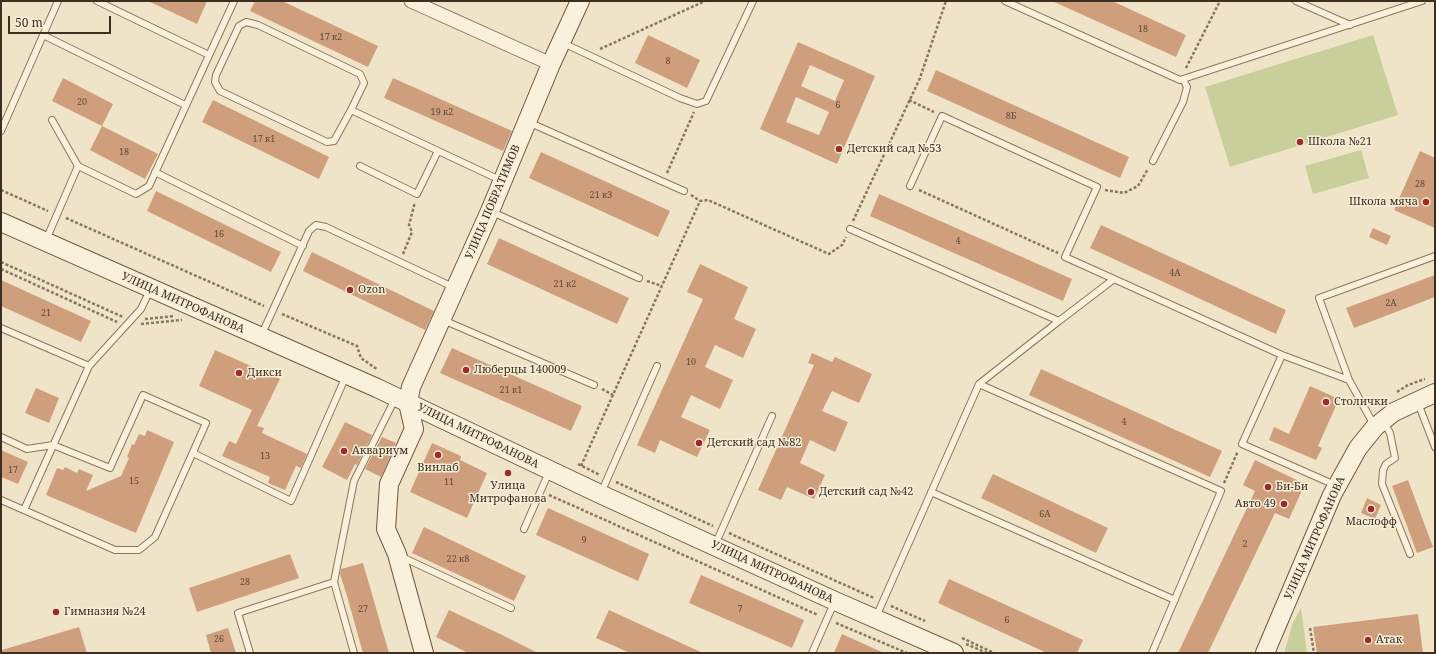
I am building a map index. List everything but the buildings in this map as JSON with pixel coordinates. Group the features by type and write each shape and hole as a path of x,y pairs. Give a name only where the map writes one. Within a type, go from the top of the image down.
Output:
{"main road":[{"name":"УЛИЦА ПОБРАТИМОВ","path":"402,400 411,387 456,288 490,211 551,64 580,1"},
{"name":"УЛИЦА МИТРОФАНОВА","path":"1,222 402,400 549,471 835,602 876,619 957,645"},
{"name":"УЛИЦА МИТРОФАНОВА","path":"1265,653 1337,486 1358,448 1379,424 1394,412 1417,400 1435,393"},
{"path":"402,400 414,428 389,484 386,529 397,554 424,653"}],"street":[{"path":"411,1 551,64"}],"lane":[{"path":"1,131 58,1"},
{"path":"97,1 208,55"},
{"path":"52,120 78,166 136,194 149,186 234,1"},
{"path":"561,42 680,98 697,104 706,101 753,1"},
{"path":"1005,1 1181,80 1187,87 1183,102 1152,161"},
{"path":"1296,1 1350,25"},
{"path":"1181,80 1422,1"},
{"path":"246,22 258,25 360,74 364,83 351,110 334,141 328,142 220,90 215,82 216,75 240,26 246,22"},
{"path":"43,35 185,105"},
{"path":"351,110 502,181"},
{"path":"910,186 942,116 1097,186 1065,257 1282,355 1348,380"},
{"path":"527,122 684,191"},
{"path":"360,166 417,194 438,151"},
{"path":"46,242 78,166"},
{"path":"155,172 302,246"},
{"path":"490,211 639,278"},
{"path":"261,337 309,231 316,225 326,227 456,288"},
{"path":"850,228 1059,321"},
{"path":"1410,554 1382,484 1383,470 1386,464 1395,458 1390,433 1379,424 1348,380 1319,298 1435,256"},
{"path":"876,619 979,384 1114,280"},
{"path":"24,510 89,366 141,309 150,289"},
{"path":"442,319 594,385"},
{"path":"1,328 89,366"},
{"path":"1282,355 1242,444 1337,486"},
{"path":"600,494 657,366"},
{"path":"193,453 291,502 346,375"},
{"path":"979,384 1221,491 1152,653"},
{"path":"1,437 27,449 53,446 110,468 143,395 206,423 154,537 139,550 115,550 1,500"},
{"path":"354,653 334,582 354,481 402,400"},
{"path":"1417,400 1435,447"},
{"path":"714,546 772,416"},
{"path":"524,528 549,471"},
{"path":"931,492 1174,600"},
{"path":"397,554 511,608"},
{"path":"250,653 238,613 334,582"},
{"path":"812,653 835,602"}],"path":[{"path":"588,55 705,1"},
{"path":"932,625 581,466 700,201 708,200 829,254 842,246 920,78 946,1"},
{"path":"1181,80 1220,1"},
{"path":"910,100 942,116"},
{"path":"663,182 697,104"},
{"path":"1097,186 1110,192 1124,193 1138,186 1152,161"},
{"path":"910,186 1065,257"},
{"path":"1,190 357,346 361,358 383,374"},
{"path":"400,262 412,232 409,225 417,194"},
{"path":"1,262 130,320"},
{"path":"1,269 126,326 179,319 186,322"},
{"path":"639,278 662,286"},
{"path":"1221,491 1242,444"},
{"path":"541,491 827,619 907,653"},
{"path":"1310,628 1314,653"},
{"path":"957,645 994,653"}],"green space":[{"path":"1373,35 1398,115 1230,167 1205,87"},
{"path":"1361,150 1369,178 1313,194 1305,166"},
{"path":"1301,608 1307,653 1284,653 1293,622"}],"place":[{"name":"Школа №21","path":"1300,142"},
{"name":"Детский сад №53","path":"839,149"},
{"name":"Школа мяча","path":"1426,202"},
{"name":"Ozon","path":"350,290"},
{"name":"Люберцы 140009","path":"466,370"},
{"name":"Дикси","path":"239,373"},
{"name":"Столички","path":"1326,402"},
{"name":"Детский сад №82","path":"699,443"},
{"name":"Аквариум","path":"344,451"},
{"name":"Винлаб","path":"438,455"},
{"name":"Улица Митрофанова","path":"508,473"},
{"name":"Би-Би","path":"1268,487"},
{"name":"Детский сад №42","path":"811,492"},
{"name":"Авто 49","path":"1284,504"},
{"name":"Маслофф","path":"1371,509"},
{"name":"Гимназия №24","path":"56,612"},
{"name":"Атак","path":"1368,640"}]}
